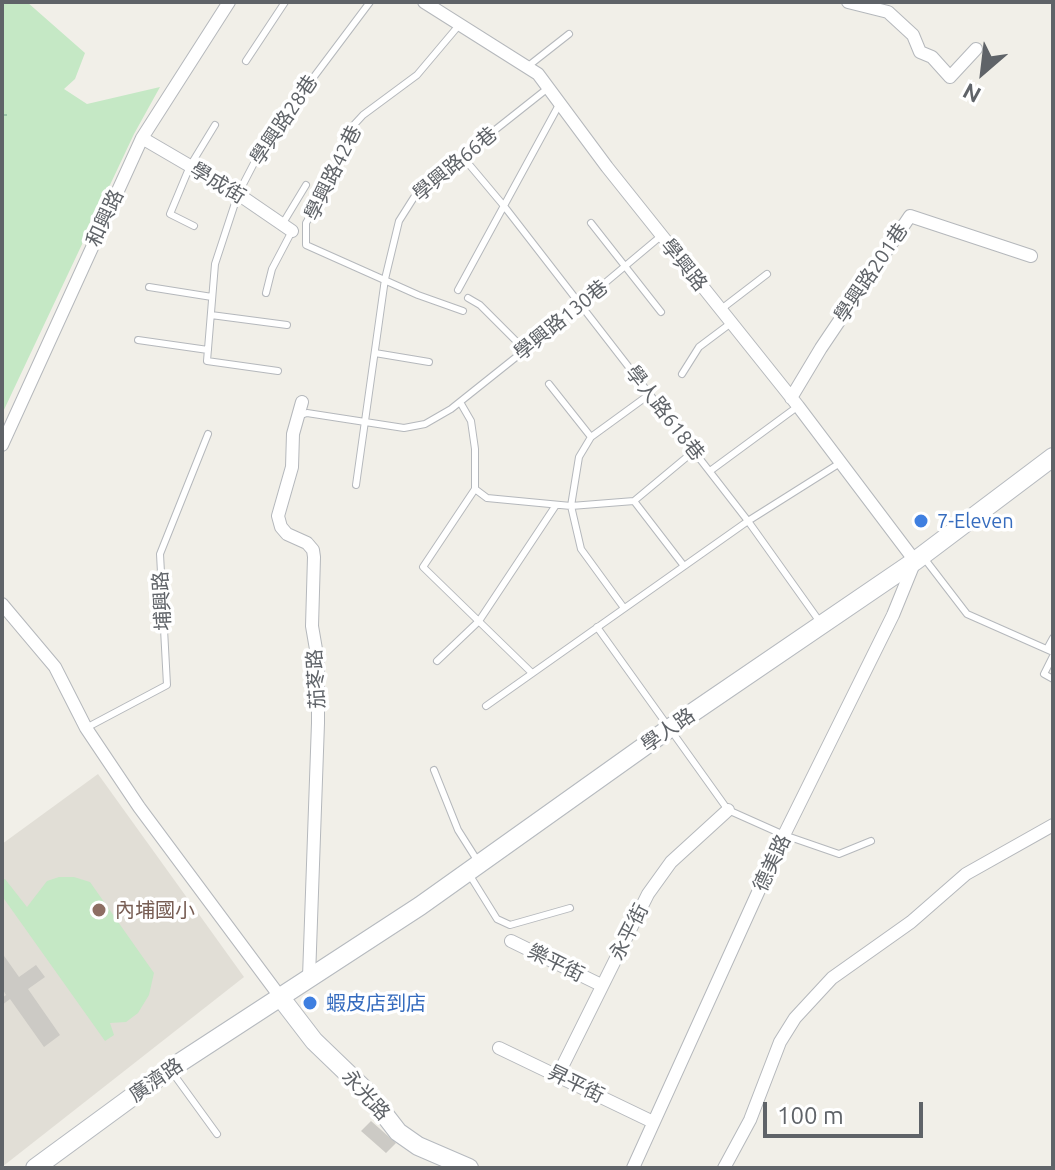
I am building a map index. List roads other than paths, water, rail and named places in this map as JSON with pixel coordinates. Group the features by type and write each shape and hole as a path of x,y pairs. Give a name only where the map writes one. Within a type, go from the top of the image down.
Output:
{"main road":[{"name":"學人路","path":"281,998 420,906 670,728 918,558 1053,457"},
{"name":"廣濟路","path":"35,1168 170,1069 281,998"},
{"name":"永光路","path":"281,998 314,1041 367,1092 398,1132 418,1146 469,1168"}],"street":[{"name":"和興路","path":"2,445 142,138 229,2"},
{"name":"學興路","path":"424,2 538,74 661,236 918,558"},
{"path":"848,2 888,12 913,35 920,52 932,57 950,77 976,49"},
{"name":"學成街","path":"142,138 288,227"},
{"name":"學興路201巷","path":"794,402 821,348 910,216 1031,256"},
{"name":"茄苳路","path":"302,402 293,434 292,467 278,516 287,534 307,543 314,557 312,626 318,661 318,723 309,977"},
{"name":"德美路","path":"633,1168 784,835 918,558"},
{"path":"2,604 55,667 86,728 139,807 281,998"},
{"name":"永平街","path":"558,1075 648,894 671,862 728,810"},
{"path":"724,1168 750,1120 780,1042 795,1018 832,978 902,930 966,874 1053,825"},
{"name":"樂平街","path":"511,941 601,985"},
{"name":"昇平街","path":"499,1048 653,1122"}],"lane":[{"path":"246,61 285,2"},
{"name":"學興路28巷","path":"208,350 215,264 238,194 265,142 370,2"},
{"name":"學興路42巷","path":"460,24 417,75 363,115 351,128 331,181 306,223 306,245 418,295 463,311"},
{"path":"527,67 569,34"},
{"name":"學興路66巷","path":"356,485 385,279 393,238 407,206 418,191 548,88"},
{"path":"458,290 560,103"},
{"path":"194,226 170,214 190,166 215,125"},
{"name":"學人路618巷","path":"462,156 710,471 822,624"},
{"path":"266,293 272,269 306,185"},
{"path":"591,223 661,312"},
{"name":"學興路130巷","path":"298,416 307,413 404,428 425,424 460,402 581,306 661,236"},
{"path":"720,310 767,274"},
{"path":"149,287 212,297"},
{"path":"468,298 480,305 525,350"},
{"path":"211,315 287,325"},
{"path":"682,374 699,347 731,323"},
{"path":"138,340 208,350 207,361 278,371"},
{"path":"375,353 429,362"},
{"path":"549,384 591,437"},
{"path":"624,608 581,549 571,506 579,457 591,437 650,394"},
{"path":"460,402 471,421 475,489 423,567 532,673"},
{"path":"710,471 794,402"},
{"name":"埔興路","path":"86,728 167,685 160,554 208,434"},
{"path":"475,489 487,498 556,505 634,501 694,451"},
{"path":"486,706 748,521 840,463"},
{"path":"634,501 684,566"},
{"path":"437,661 479,621 556,505"},
{"path":"918,558 967,614 1051,652"},
{"path":"597,627 728,810 784,835 839,854 871,841"},
{"path":"1053,638 1044,674 1053,679"},
{"path":"434,770 497,919 510,925 570,908"},
{"path":"170,1069 217,1134"}],"place":[{"name":"7-Eleven","path":"921,521"},
{"name":"內埔國小","path":"99,910"},
{"name":"蝦皮店到店","path":"310,1003"}]}
